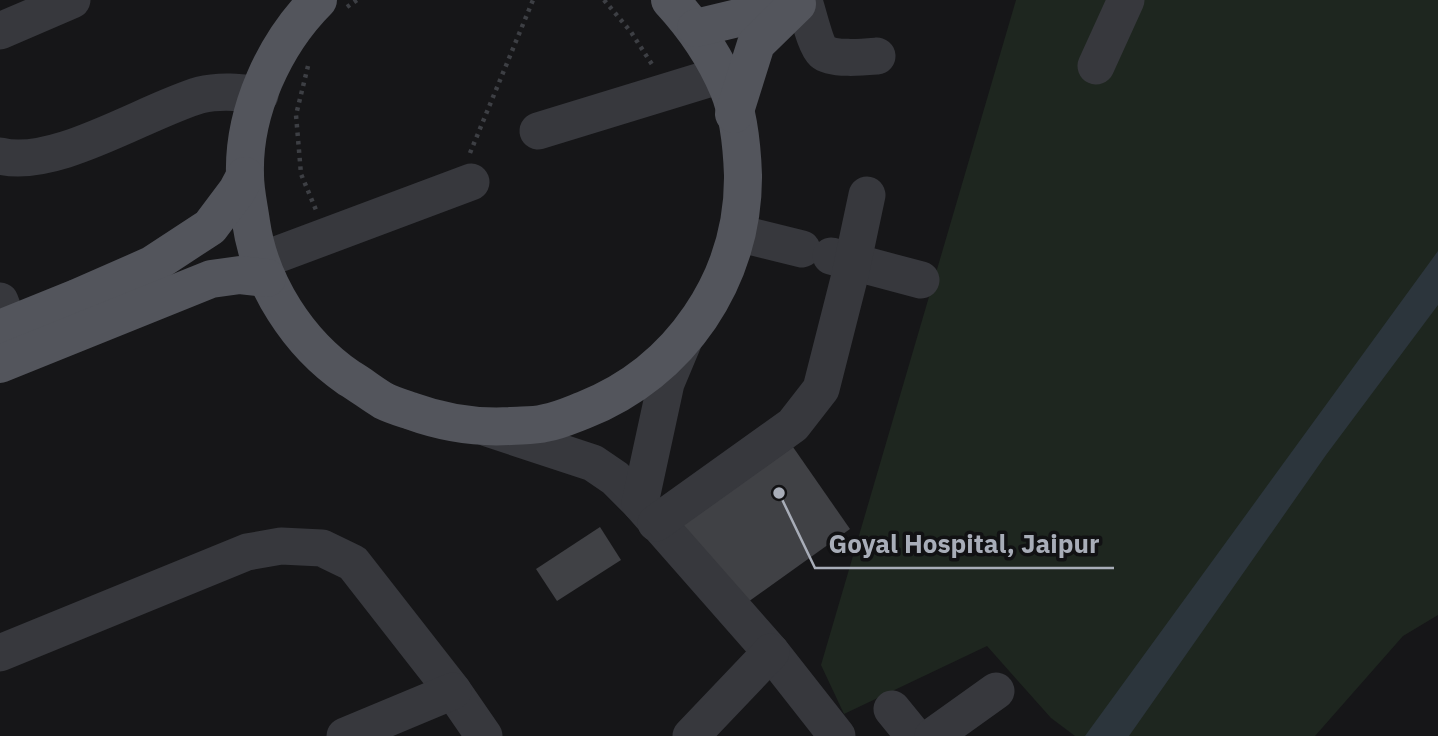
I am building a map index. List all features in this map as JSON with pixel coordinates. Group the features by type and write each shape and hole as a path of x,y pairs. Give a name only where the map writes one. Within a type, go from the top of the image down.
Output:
{"main road":[{"path":"330,7 306,12 282,45 262,84 248,135 245,176 254,246 292,323 327,363 386,402 442,422 485,427 544,424 603,402 638,381 684,340 720,283 737,233 743,197 742,149 729,90 696,29 670,0"},
{"path":"696,29 802,1"},
{"path":"734,114 756,44 802,1"},
{"path":"3,318 77,298 152,265 210,227 245,176"},
{"path":"0,364 211,279 264,270"}],"street":[{"path":"0,31 72,0"},
{"path":"1096,66 1126,0"},
{"path":"802,1 821,51 838,57 877,56"},
{"path":"538,131 721,75"},
{"path":"0,156 39,158 200,96 237,91 260,95"},
{"path":"264,270 470,167"},
{"path":"648,513 793,425 821,389 829,255 867,195"},
{"path":"737,233 921,280"},
{"path":"648,513 666,383 684,340"},
{"path":"485,427 593,463 615,478 771,652 837,736"},
{"path":"0,653 247,552 281,546 322,548 354,563 453,691 484,736"},
{"path":"691,736 771,652"},
{"path":"345,736 453,691"},
{"path":"933,736 996,691"}],"path":[{"path":"330,7 349,5 357,0"},
{"path":"470,167 533,0"},
{"path":"604,0 631,32 653,66"},
{"path":"309,62 296,115 301,174 316,211"}],"shaded area":[{"path":"1016,0 1438,0 1438,615 1403,636 1315,736 1075,736 1051,718 987,646 844,714 821,665"},
{"path":"1438,251 1438,305 1326,455 1129,736 1085,736"}],"building":[{"path":"793,447 850,529 741,607 683,525"},
{"path":"600,527 621,560 557,601 536,569"}],"place":[{"name":"Goyal Hospital, Jaipur","path":"779,493"}]}
